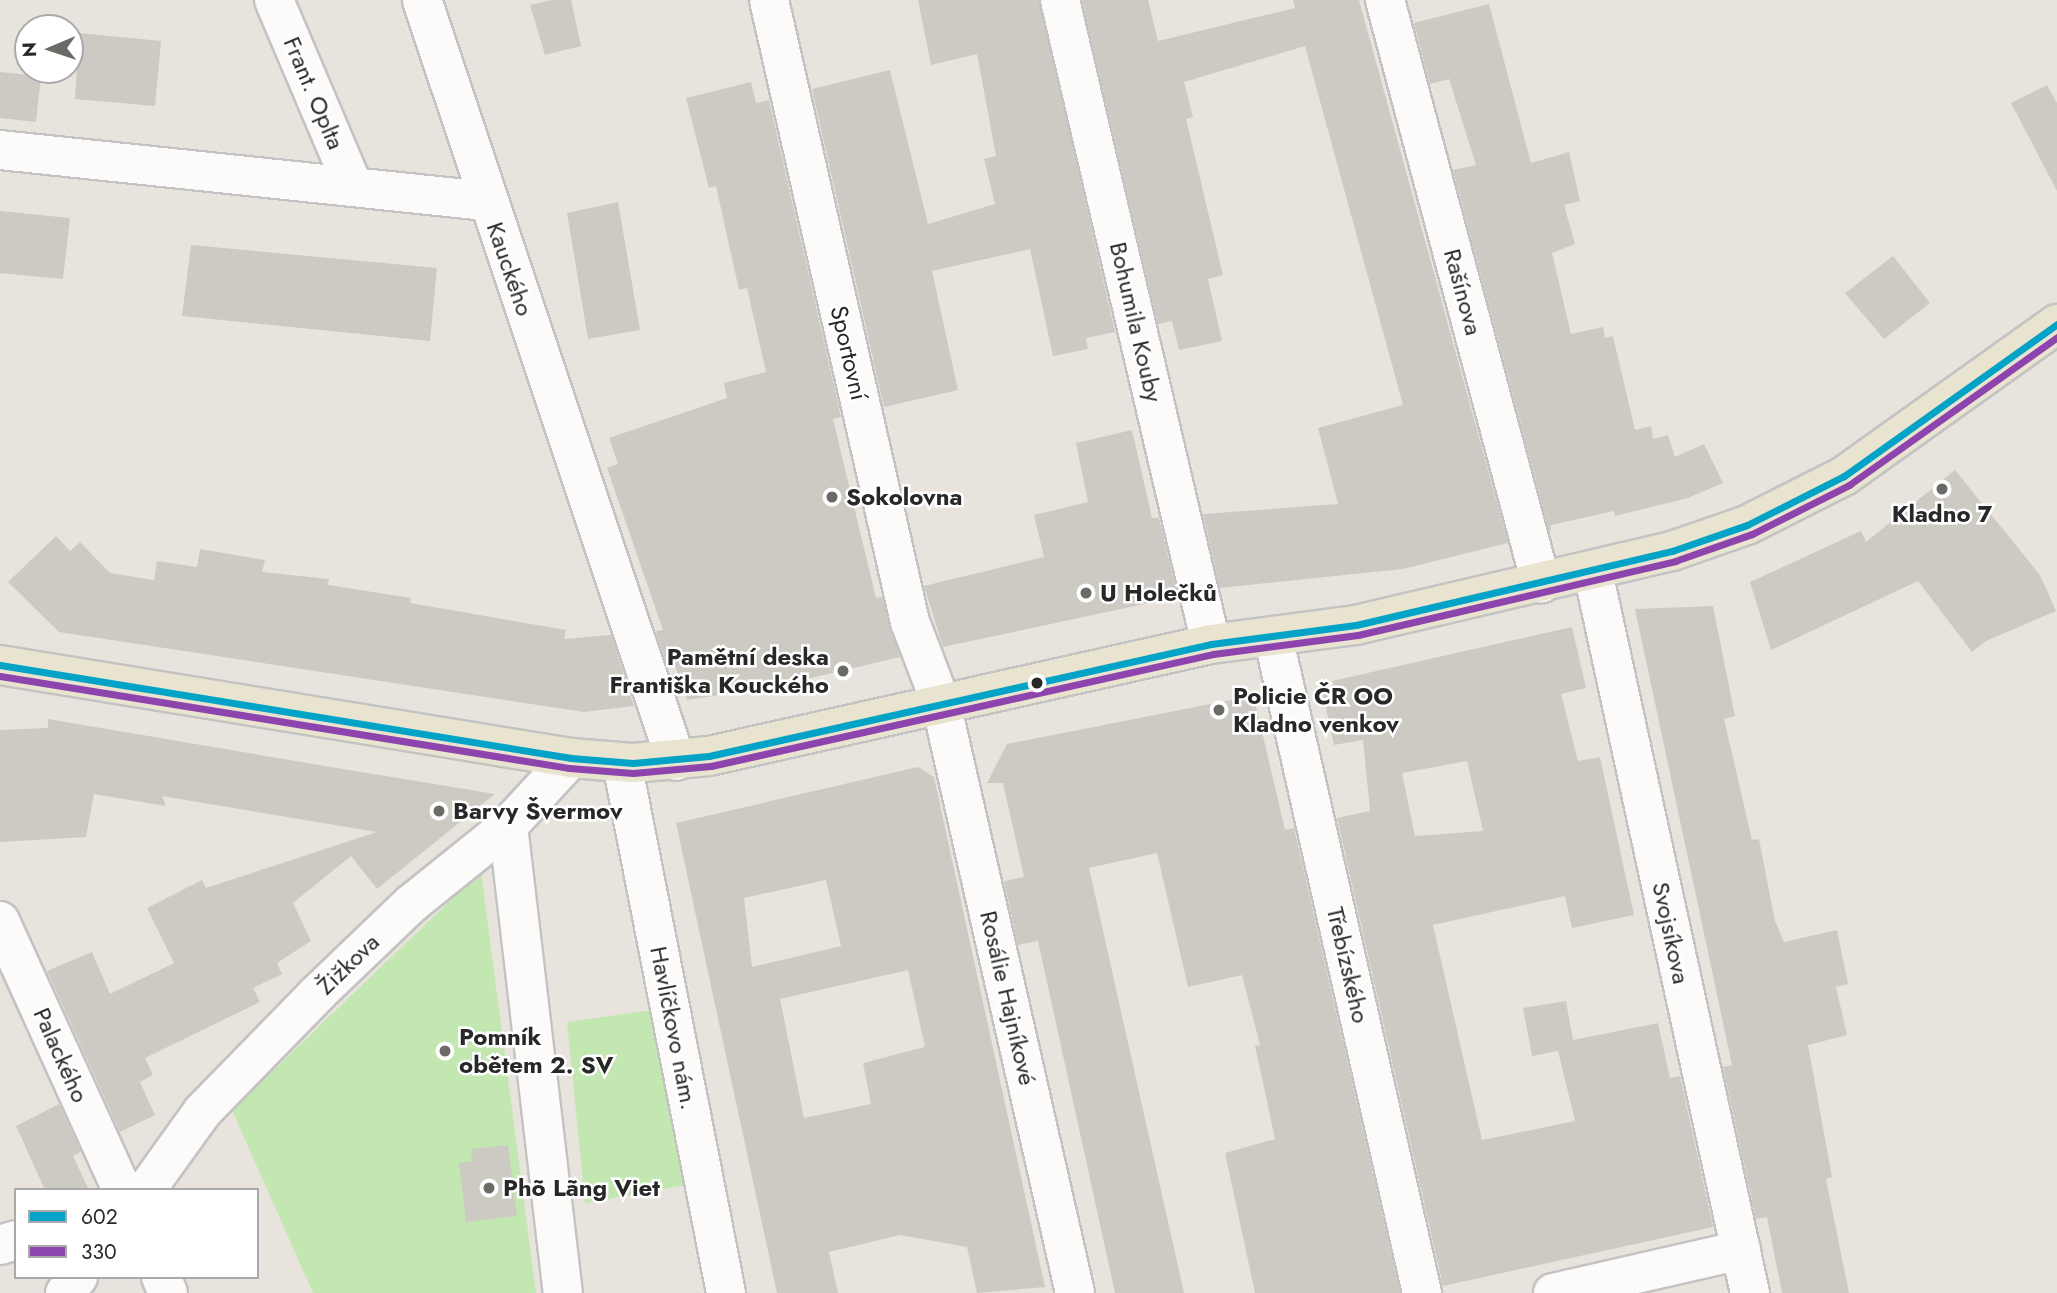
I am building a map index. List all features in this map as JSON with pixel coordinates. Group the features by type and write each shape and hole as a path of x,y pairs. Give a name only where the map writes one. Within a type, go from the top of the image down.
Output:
{"main road":[{"path":"2,663 571,758 622,763 676,761 1211,644 1356,625 1593,572 1672,551 1790,505 1888,449 2057,324"}],"street":[{"name":"Frant. Oplta","path":"274,0 353,186"},
{"path":"422,0 487,201"},
{"name":"Sportovní","path":"769,0 910,622 941,703"},
{"name":"Bohumila Kouby","path":"1060,0 1211,644"},
{"name":"Rašínova","path":"1385,0 1541,583"},
{"name":"Kauckého","path":"0,150 487,201 676,761"},
{"name":"Svojsíkova","path":"1593,572 1750,1293"},
{"name":"Třebízského","path":"1273,636 1422,1293"},
{"name":"Rosálie Hajníkové","path":"941,703 1075,1293"},
{"name":"Žižkova","path":"147,1188 202,1112 316,995 411,904 508,826 571,758"},
{"name":"Havlíčkovo nám.","path":"622,763 726,1293"},
{"path":"508,826 563,1293"},
{"name":"Palackého","path":"0,921 121,1188"},
{"path":"1553,1293 1741,1250"},
{"path":"65,1293 76,1279"}],"green space":[{"path":"481,871 536,1293 313,1293 232,1110"},
{"path":"652,1010 687,1185 585,1203 567,1022"}],"building":[{"path":"552,0 571,0 581,46 545,55 530,5"},
{"path":"918,0 1039,0 1115,332 1086,338 1088,349 1053,356 1030,249 932,271 958,390 884,407 812,89 890,70 928,224 995,204 984,159 996,156 977,54 931,65"},
{"path":"1082,0 1148,0 1158,41 1295,8 1293,0 1359,0 1508,543 1403,569 1220,588 1203,514 1338,504 1318,428 1403,405 1305,46 1184,82 1193,117 1186,119 1223,275 1208,279 1222,341 1179,350 1172,321 1158,324"},
{"path":"1489,4 1531,163 1569,152 1580,201 1564,205 1575,244 1552,253 1571,334 1603,327 1605,338 1613,336 1635,430 1651,426 1653,439 1668,435 1675,457 1704,444 1723,483 1688,498 1615,516 1614,511 1551,525 1550,533 1453,170 1476,165 1449,79 1430,84 1414,23"},
{"path":"84,33 161,41 155,106 75,99 76,84 84,84"},
{"path":"0,72 14,73 14,84 40,84 36,122 0,118"},
{"path":"751,82 756,103 769,100 841,417 833,419 876,598 882,597 900,657 773,687 687,700 671,655 666,662 656,631 663,630 607,468 618,464 609,438 727,398 724,383 766,372 747,288 739,290 716,186 709,188 686,98"},
{"path":"2047,85 2057,103 2057,191 2011,103"},
{"path":"618,202 640,330 588,339 567,213"},
{"path":"0,211 70,218 63,279 0,273"},
{"path":"191,245 437,268 430,341 182,316"},
{"path":"1893,256 1930,303 1884,339 1845,293"},
{"path":"1132,430 1152,518 1159,518 1177,593 1171,593 1172,598 943,647 924,586 1044,557 1034,515 1088,502 1076,443"},
{"path":"1955,470 2040,575 2056,611 1986,641 1972,652 1918,581 1771,650 1750,582 1861,531 1866,542"},
{"path":"56,536 70,551 80,542 110,573 154,580 157,561 197,567 200,549 265,560 262,572 329,579 328,585 411,598 410,603 566,630 564,639 611,635 634,706 584,712 59,632 8,582"},
{"path":"1713,606 1735,716 1724,719 1752,840 1759,839 1775,921 1784,942 1837,930 1848,984 1836,987 1847,1035 1808,1045 1832,1177 1826,1179 1849,1293 1782,1293 1767,1217 1756,1219 1723,1067 1732,1065 1635,609"},
{"path":"1572,627 1586,688 1561,694 1578,761 1600,757 1634,915 1572,928 1565,896 1433,925 1482,1140 1575,1121 1558,1051 1532,1056 1523,1008 1566,1001 1573,1040 1658,1023 1670,1078 1680,1076 1713,1227 1443,1286 1337,818 1370,811 1363,740 1334,745 1323,695 1332,681","holes":["1467,761 1483,831 1415,836 1402,773"]},
{"path":"1241,698 1256,706 1285,830 1294,828 1400,1293 1255,1293 1225,1153 1275,1139 1255,1046 1260,1045 1242,975 1188,987 1157,853 1089,868 1184,1293 1115,1293 1038,941 1018,945 1004,881 1024,877 1003,783 987,783 1007,744"},
{"path":"48,719 495,794 377,889 351,856 293,903 311,941 277,963 282,974 253,988 260,1002 145,1058 153,1075 140,1082 155,1115 120,1132 47,971 92,952 110,994 174,963 147,908 202,880 206,888 377,832 162,796 166,806 94,794 86,837 0,842 0,730 48,728"},
{"path":"918,767 934,777 1045,1287 977,1293 967,1247 900,1235 829,1252 838,1293 777,1293 676,823","holes":["826,880 841,946 752,967 744,898","908,970 925,1047 863,1063 871,1104 804,1118 780,999"]},
{"path":"59,1104 81,1152 73,1156 88,1188 44,1188 16,1126"},
{"path":"508,1145 517,1216 466,1222 459,1163 472,1161 471,1149"}],"transit line":[{"name":"602","path":"0,665 571,758 633,763 709,756 1211,644 1356,625 1672,551 1747,525 1844,476 2057,324"},
{"name":"330","path":"0,676 569,768 633,773 711,766 1213,654 1358,635 1675,561 1752,534 1849,485 2057,337"}],"place":[{"name":"Kladno 7","path":"1942,489"},
{"name":"Sokolovna","path":"832,497"},
{"name":"U Holečků","path":"1086,593"},
{"name":"Pamětní deska Františka Kouckého","path":"843,671"},
{"name":"Policie ČR OO Kladno venkov","path":"1219,710"},
{"name":"Barvy Švermov","path":"439,811"},
{"name":"Pomník obětem 2. SV","path":"445,1051"},
{"name":"Phõ Lãng Viet","path":"489,1188"}]}
